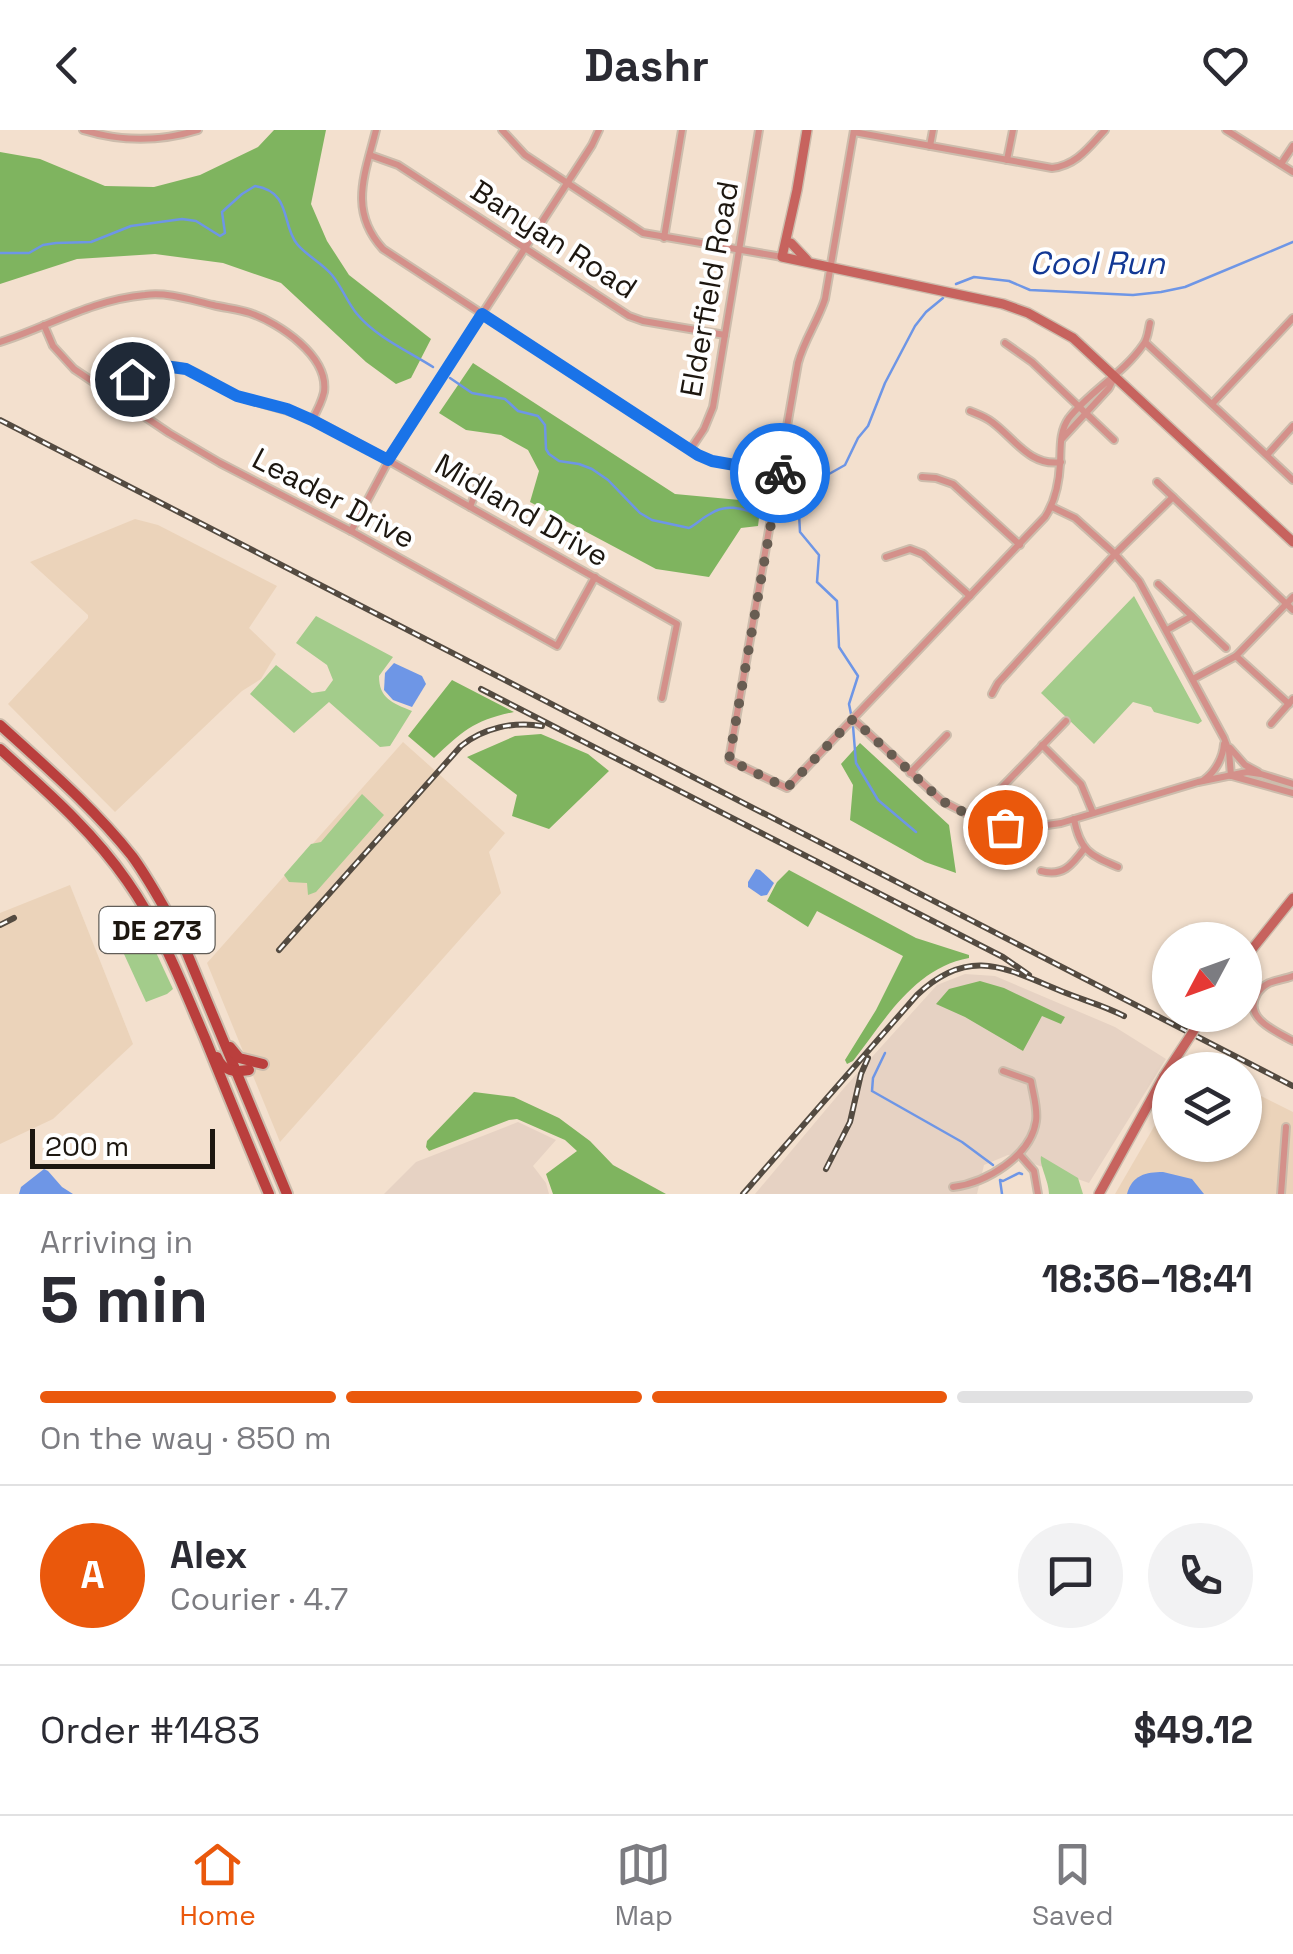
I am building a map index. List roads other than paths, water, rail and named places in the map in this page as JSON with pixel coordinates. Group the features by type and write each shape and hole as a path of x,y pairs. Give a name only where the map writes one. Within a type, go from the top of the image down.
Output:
{"main road":[{"name":"DE 273","path":"0,725 86,804 133,858 177,929 216,1022 243,1071 289,1194"},
{"name":"DE 273","path":"0,749 75,819 114,862 152,922 269,1194"},
{"path":"190,1003 219,1062 229,1070 243,1071"},
{"path":"216,1022 239,1058 262,1064"}],"street":[{"path":"83,130 134,140 198,130"},
{"path":"376,130 361,206 372,235 392,256 690,450 712,461 780,472"},
{"path":"502,130 526,155 643,233 832,266 967,296 1028,313 1057,327 1116,375 1293,542"},
{"path":"351,531 388,460 599,130"},
{"path":"664,238 682,130"},
{"name":"Elderfield Road","path":"690,450 713,407 759,130"},
{"path":"785,258 808,130"},
{"path":"930,146 933,130"},
{"path":"1007,160 1013,130"},
{"path":"1105,130 1079,157 1064,166 1046,167 854,131 821,313 801,352 729,760 787,788 1052,507 1061,440 1068,420 1146,342 1150,323"},
{"path":"1226,130 1293,172"},
{"path":"1281,164 1293,146"},
{"name":"Banyan Road","path":"370,154 398,165 630,316 725,335"},
{"path":"785,258 791,243 797,190"},
{"path":"791,243 809,262"},
{"path":"0,342 89,306 149,294 180,297 250,314 294,338 318,362 324,393 312,420"},
{"path":"1212,404 1293,318"},
{"name":"Leader Drive","path":"44,325 53,346 74,369 168,433 556,646 595,578"},
{"path":"1146,342 1293,480"},
{"path":"1005,343 1032,362 1114,440"},
{"name":"Midland Drive","path":"117,398 132,379 146,370 175,366 237,396 312,420 388,460 677,624 662,698"},
{"path":"970,411 991,421 1034,458 1060,462"},
{"path":"1266,455 1293,426"},
{"path":"922,477 953,484 1020,545"},
{"path":"470,507 481,478"},
{"path":"1157,482 1290,607"},
{"path":"992,694 998,682 1115,554 1173,497"},
{"path":"1052,507 1075,518 1140,582 1224,738 1231,776"},
{"path":"886,558 910,549 924,554 970,596"},
{"path":"1158,584 1226,648"},
{"path":"1193,678 1236,656 1290,607 1293,597"},
{"path":"1167,630 1192,616"},
{"path":"1236,656 1291,702 1271,724"},
{"path":"853,719 942,801 1005,827 1048,825 1246,772 1266,775"},
{"path":"973,817 1066,721"},
{"path":"910,773 947,735"},
{"path":"1224,738 1245,765 1293,784"},
{"path":"1202,782 1221,759 1224,738"},
{"path":"1042,745 1081,784 1092,814"},
{"path":"1231,776 1293,793"},
{"path":"1074,819 1084,849 1118,867"},
{"path":"1041,871 1055,874 1065,870 1084,849"},
{"path":"1262,937 1293,898"},
{"path":"1293,976 1266,984 1253,1002 1262,1023 1293,1041"},
{"path":"1099,1194 1193,1032"},
{"path":"953,1188 980,1180 1020,1155 1036,1122 1032,1081 1003,1071"},
{"path":"1281,1194 1286,1127"},
{"path":"1020,1155 1034,1172 1038,1194"}],"water":[{"path":"394,663 422,676 426,684 412,707 393,700 384,690 385,673"},
{"path":"756,869 774,883 767,895 761,896 748,887"},
{"path":"44,1169 73,1194 19,1194 21,1187"},
{"path":"1163,1172 1192,1179 1204,1194 1127,1194 1140,1176"}],"waterway":[{"name":"Cool Run","path":"0,253 29,253 43,245 91,242 131,226 182,219 196,221 220,236 225,233 222,212 255,186 267,189 280,202 297,244 332,275 365,322 433,367"},
{"name":"Cool Run","path":"956,284 974,277 1009,281 1030,290 1133,295 1161,292 1185,287 1293,242"},
{"name":"Cool Run","path":"779,518 799,513 817,495 820,482 845,465 868,426 915,326 943,298"},
{"name":"Cool Run","path":"450,378 472,393 505,399 518,411 538,416 545,425 549,454 559,461 592,469 652,520 689,528 717,510 731,508 766,517"},
{"path":"799,514 800,532 819,555 817,582 837,601 839,647 858,676 849,704 851,714"},
{"path":"853,726 856,763 878,800 916,832"},
{"path":"885,1053 873,1078 872,1091 962,1142 993,1165"},
{"path":"1002,1194 1000,1180 1022,1174"}],"railway":[{"path":"0,420 1293,1086"},
{"path":"481,689 1003,957 1029,975"},
{"path":"279,950 461,746 499,727 542,726"},
{"path":"0,925 14,918"},
{"path":"743,1194 917,995 955,970 973,966 1008,970 1124,1016"},
{"path":"826,1169 850,1122 868,1058"}]}
